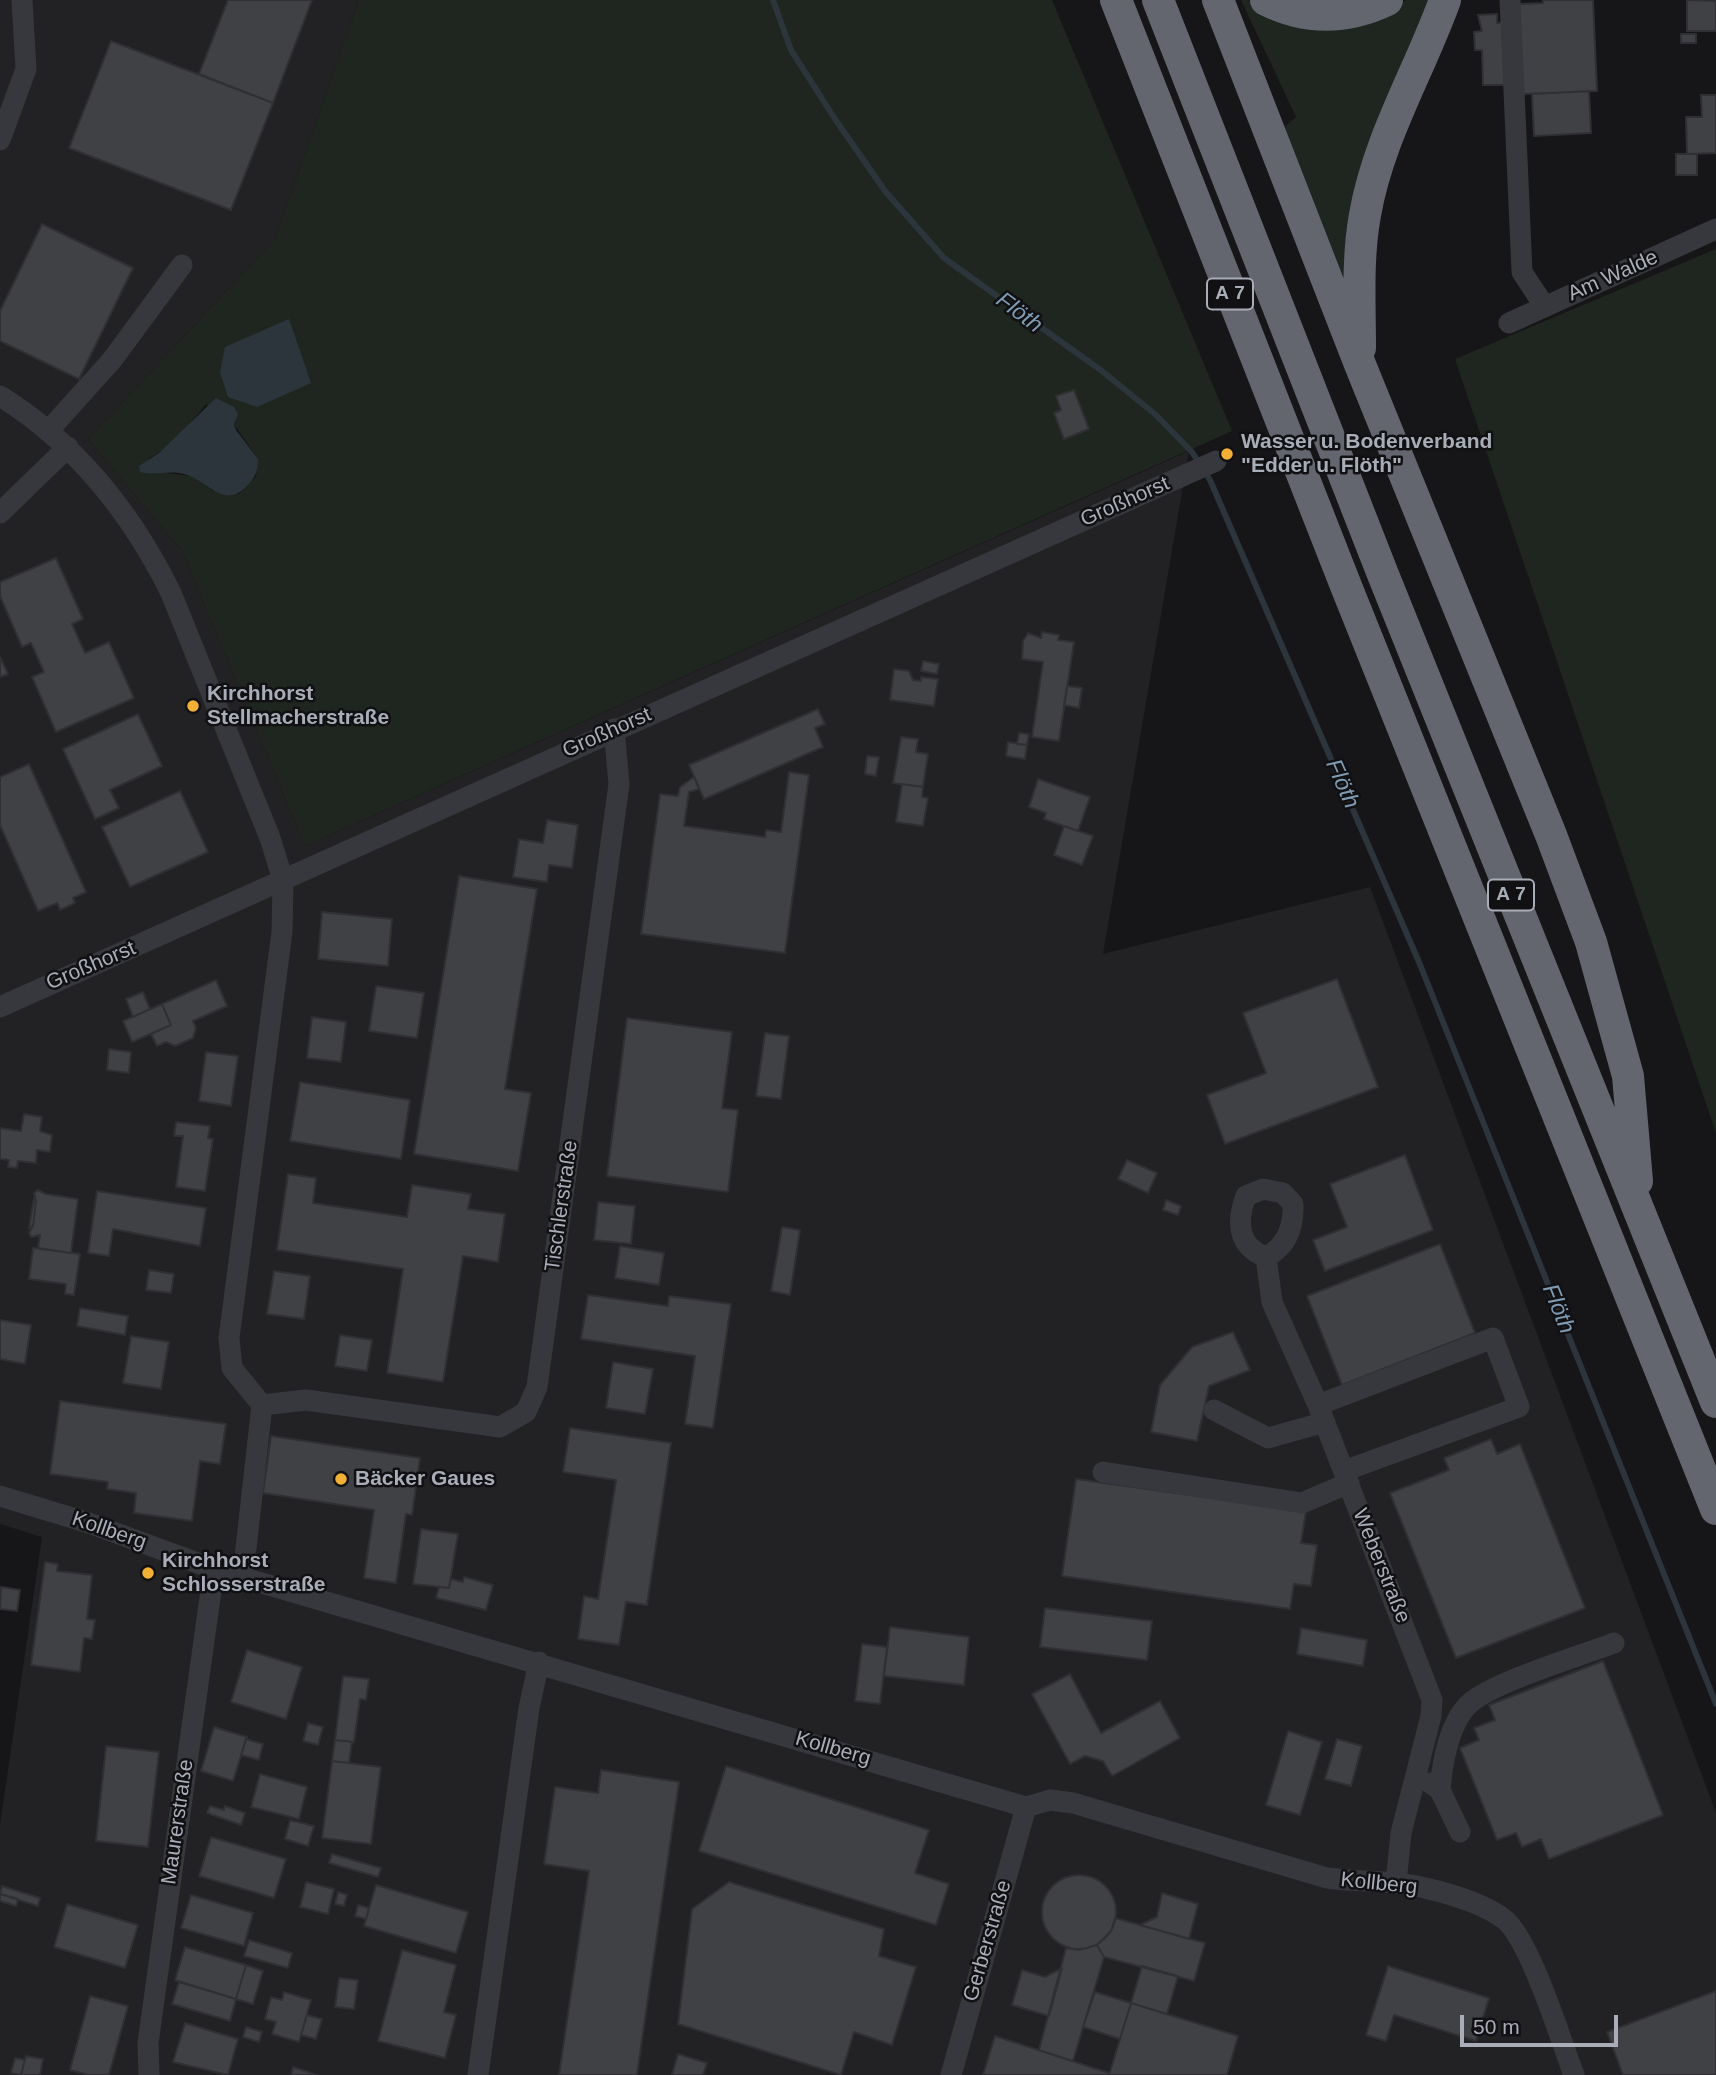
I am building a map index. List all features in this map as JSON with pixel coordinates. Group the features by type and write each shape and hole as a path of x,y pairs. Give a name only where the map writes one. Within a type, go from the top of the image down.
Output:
{"highway":[{"name":"A 7","path":"1116,0 1346,586 1716,1509"},
{"name":"A 7","path":"1158,0 1382,572 1716,1402"},
{"path":"1218,0 1361,367 1546,822 1591,942 1628,1076 1641,1217"},
{"path":"1266,0 1303,14 1336,16 1368,9 1387,0"},
{"path":"1361,367 1360,261 1364,216 1377,166 1445,0"}],"street":[{"path":"0,140 26,69 22,0"},
{"path":"1510,0 1522,272 1545,307"},
{"name":"Am Walde","path":"1509,323 1716,229"},
{"path":"49,430 112,360 183,265"},
{"path":"0,396 49,430 68,447 109,491 136,530 171,593 270,838 283,880 282,932 229,1338 232,1368 262,1405 243,1575"},
{"path":"0,513 68,447"},
{"name":"Großhorst","path":"0,1007 614,729 1214,462"},
{"name":"Tischlerstraße","path":"262,1405 306,1401 500,1427 526,1412 537,1387 618,798 614,729"},
{"name":"Weberstraße","path":"1266,1257 1272,1302 1321,1413 1432,1700 1401,1833 1396,1883"},
{"path":"1103,1472 1302,1503 1346,1477 1520,1407 1493,1338 1268,1438 1214,1410"},
{"name":"Kollberg","path":"0,1496 89,1523 214,1569 243,1575 1026,1807 1050,1800 1073,1803 1327,1878 1365,1884 1396,1883 1435,1891 1505,1919 1521,1939 1574,2075"},
{"name":"Maurerstraße","path":"149,2075 148,2043 214,1569"},
{"path":"1440,1790 1441,1769 1455,1727 1468,1705 1495,1688 1614,1643"},
{"path":"478,2075 529,1708 539,1662"},
{"path":"1415,1779 1430,1782 1440,1790 1460,1832"},
{"name":"Gerberstraße","path":"951,2075 1026,1807"}],"shaded area":[{"path":"0,0 359,0 275,239 88,439 182,551 305,846 1189,451 1103,954 1370,887 1716,1813 1716,2075 0,2075 0,1825 42,1537 0,1524"},
{"path":"359,0 1052,0 1232,431 305,846 182,551 88,439 275,239","holes":["206,404 234,424 258,459 256,477 239,494 213,491 192,476 166,473 148,459 172,442"]},
{"path":"1241,0 1248,0 1262,12 1373,19 1406,0 1434,0 1348,293 1283,128 1296,117"},
{"path":"1716,249 1716,1133 1455,359"},
{"path":"289,319 311,383 257,407 228,397 220,372 225,347"},
{"path":"216,398 234,407 238,414 234,424 236,430 258,459 255,475 246,487 238,493 222,494 184,474 140,472 139,466 159,453"}],"building":[{"path":"228,0 312,0 273,103 199,74"},
{"path":"1543,0 1593,0 1597,91 1523,94 1519,4 1543,3"},
{"path":"1687,0 1716,1 1716,31 1687,31"},
{"path":"1497,14 1497,23 1503,23 1505,85 1483,85 1482,50 1475,50 1474,32 1482,31 1478,15"},
{"path":"1681,34 1696,34 1696,43 1681,43"},
{"path":"111,41 273,103 231,210 69,148"},
{"path":"1589,91 1591,133 1534,136 1532,94"},
{"path":"1701,95 1716,95 1716,153 1687,154 1686,117 1702,117"},
{"path":"1676,154 1697,154 1697,175 1676,175"},
{"path":"42,224 133,268 79,379 0,341 0,311"},
{"path":"1074,390 1089,429 1064,439 1054,413 1061,410 1056,396"},
{"path":"56,558 83,619 72,624 85,653 109,642 134,698 56,732 32,677 44,672 31,643 22,647 0,596 0,582"},
{"path":"1042,632 1059,635 1058,640 1074,642 1059,741 1032,737 1043,662 1022,659 1023,641 1028,633 1041,638"},
{"path":"0,657 8,674 0,677"},
{"path":"923,661 939,664 937,674 921,671"},
{"path":"894,669 909,671 913,680 921,681 921,677 938,679 934,706 890,700"},
{"path":"1067,686 1082,688 1079,708 1064,705"},
{"path":"818,709 825,724 815,728 823,747 704,799 689,765"},
{"path":"138,714 162,766 110,790 119,808 95,819 63,749"},
{"path":"1019,733 1029,734 1027,745 1017,744"},
{"path":"901,737 918,739 916,752 928,754 923,787 893,783"},
{"path":"1008,742 1027,745 1025,759 1006,756"},
{"path":"867,756 879,757 876,776 865,774"},
{"path":"29,764 86,892 73,898 75,903 60,910 57,903 38,911 0,825 0,777"},
{"path":"789,772 809,775 785,953 641,934 660,794 678,796 680,787 694,777 699,789 689,792 684,826 765,837 766,830 781,832"},
{"path":"1038,779 1090,797 1078,831 1044,819 1046,813 1029,807"},
{"path":"902,784 923,787 922,797 928,798 923,826 896,822"},
{"path":"180,791 208,852 130,887 102,827"},
{"path":"547,820 578,825 572,868 549,865 547,882 513,877 519,839 543,843"},
{"path":"1064,826 1093,836 1082,865 1054,855"},
{"path":"459,876 537,889 505,1089 531,1093 518,1171 414,1154"},
{"path":"322,912 392,919 388,966 318,959"},
{"path":"1337,979 1378,1087 1225,1144 1207,1095 1266,1073 1243,1013"},
{"path":"216,980 227,1006 193,1021 196,1028 193,1038 175,1046 166,1042 157,1046 151,1034 171,1025 162,1004"},
{"path":"376,986 424,993 417,1038 369,1031"},
{"path":"143,992 150,1009 133,1017 126,999"},
{"path":"162,1004 171,1025 132,1042 123,1021"},
{"path":"312,1017 346,1022 341,1062 307,1058"},
{"path":"627,1018 732,1032 722,1108 738,1110 728,1192 607,1176"},
{"path":"765,1033 789,1036 781,1099 756,1096"},
{"path":"109,1049 131,1052 129,1073 107,1070"},
{"path":"206,1052 238,1056 231,1106 199,1101"},
{"path":"300,1082 410,1100 401,1159 290,1141"},
{"path":"24,1114 42,1117 40,1131 52,1135 50,1152 37,1150 36,1163 18,1161 17,1168 8,1167 9,1160 0,1159 0,1128 21,1131"},
{"path":"176,1122 210,1126 208,1138 213,1139 205,1191 176,1187 183,1136 174,1136"},
{"path":"1405,1155 1433,1230 1325,1271 1313,1240 1347,1227 1330,1184"},
{"path":"1127,1160 1157,1173 1148,1193 1118,1179"},
{"path":"288,1174 316,1178 313,1203 407,1217 412,1185 471,1194 468,1209 505,1214 498,1262 463,1256 443,1382 387,1373 403,1269 277,1250"},
{"path":"38,1190 46,1194 78,1199 71,1253 38,1248 40,1235 31,1237 29,1233 33,1226 36,1201 34,1193"},
{"path":"97,1191 206,1208 200,1246 113,1229 109,1256 88,1253"},
{"path":"34,1198 36,1201 33,1226 29,1228"},
{"path":"1166,1200 1181,1206 1178,1215 1163,1210"},
{"path":"598,1202 635,1206 631,1244 594,1240"},
{"path":"782,1227 800,1230 790,1295 771,1291"},
{"path":"1440,1244 1475,1333 1342,1385 1307,1296"},
{"path":"620,1246 664,1253 659,1285 615,1278"},
{"path":"33,1248 80,1254 74,1295 65,1294 66,1284 29,1279"},
{"path":"149,1270 174,1274 171,1293 146,1290"},
{"path":"274,1271 310,1276 304,1319 267,1314"},
{"path":"588,1295 668,1306 669,1296 731,1304 713,1428 685,1424 695,1356 581,1339"},
{"path":"80,1308 128,1316 125,1335 77,1326"},
{"path":"0,1320 31,1325 25,1364 0,1359"},
{"path":"1233,1332 1250,1370 1209,1386 1197,1441 1151,1432 1160,1385 1192,1347"},
{"path":"340,1335 372,1340 367,1371 335,1366"},
{"path":"131,1336 169,1342 161,1389 123,1383"},
{"path":"613,1362 653,1369 645,1414 606,1408"},
{"path":"60,1401 226,1424 220,1464 200,1461 192,1521 134,1513 136,1493 107,1489 108,1482 50,1474"},
{"path":"570,1428 671,1443 647,1605 626,1602 619,1645 578,1639 584,1596 598,1599 616,1480 563,1472"},
{"path":"271,1436 420,1458 412,1515 406,1514 396,1583 364,1578 374,1510 263,1493"},
{"path":"1491,1439 1497,1454 1520,1444 1585,1608 1456,1658 1390,1493 1449,1470 1444,1458"},
{"path":"1076,1479 1306,1511 1301,1543 1317,1545 1311,1586 1294,1584 1290,1609 1062,1576"},
{"path":"421,1529 458,1534 449,1588 413,1584"},
{"path":"45,1562 58,1564 57,1571 92,1575 87,1619 95,1620 92,1639 84,1638 80,1672 31,1665"},
{"path":"464,1577 493,1585 486,1610 436,1598 439,1587 449,1588 451,1579 463,1582"},
{"path":"1,1587 20,1590 17,1611 0,1609"},
{"path":"1045,1608 1152,1621 1147,1660 1040,1647"},
{"path":"890,1627 969,1637 964,1685 884,1676"},
{"path":"1301,1628 1367,1640 1363,1666 1297,1654"},
{"path":"862,1644 887,1647 880,1704 855,1701"},
{"path":"247,1650 302,1667 286,1719 231,1702"},
{"path":"1603,1661 1663,1815 1549,1859 1541,1839 1522,1847 1516,1833 1497,1840 1460,1748 1479,1740 1474,1728 1495,1720 1489,1705"},
{"path":"1070,1674 1101,1733 1160,1701 1180,1738 1112,1776 1103,1761 1085,1756 1070,1764 1032,1694"},
{"path":"343,1676 369,1679 366,1700 360,1699 354,1742 335,1740"},
{"path":"308,1723 323,1727 318,1745 303,1741"},
{"path":"214,1727 247,1737 233,1781 201,1771"},
{"path":"1288,1731 1322,1742 1300,1815 1266,1805"},
{"path":"246,1739 263,1744 259,1760 241,1755"},
{"path":"1337,1739 1362,1746 1351,1786 1325,1779"},
{"path":"335,1740 352,1742 349,1763 332,1761"},
{"path":"106,1746 159,1752 148,1847 96,1841"},
{"path":"332,1761 381,1767 371,1844 322,1838"},
{"path":"726,1766 929,1830 915,1873 949,1884 936,1925 699,1851"},
{"path":"601,1770 679,1782 637,2075 559,2075 589,1871 544,1864 555,1787 598,1793"},
{"path":"260,1774 307,1787 299,1819 251,1807"},
{"path":"210,1806 224,1810 225,1806 245,1813 241,1825 207,1813"},
{"path":"290,1820 314,1826 308,1846 285,1839"},
{"path":"211,1837 286,1859 274,1898 199,1876"},
{"path":"332,1854 381,1868 378,1877 329,1863"},
{"path":"1072,1875 1086,1875 1100,1881 1110,1891 1116,1912 1110,1933 1100,1943 1086,1949 1072,1949 1058,1943 1048,1933 1042,1919 1042,1905 1048,1891 1058,1881"},
{"path":"306,1882 334,1889 328,1914 300,1907"},
{"path":"729,1882 884,1929 879,1956 916,1967 892,2045 854,2032 841,2075 678,2024 692,1909"},
{"path":"376,1885 468,1912 456,1953 364,1926"},
{"path":"2,1886 40,1898 38,1906 0,1894"},
{"path":"338,1892 347,1895 344,1906 335,1904"},
{"path":"1162,1893 1198,1904 1189,1939 1140,1925 1157,1917"},
{"path":"0,1894 18,1899 16,1906 0,1901"},
{"path":"191,1895 253,1913 244,1946 181,1928"},
{"path":"67,1904 138,1925 125,1968 54,1947"},
{"path":"358,1905 369,1908 366,1919 355,1916"},
{"path":"1115,1918 1205,1943 1194,1981 1104,1957 1097,1945 1111,1931"},
{"path":"249,1940 292,1953 288,1968 244,1956"},
{"path":"1097,1945 1104,1957 1073,2061 1039,2050 1066,1948 1079,1950"},
{"path":"185,1947 246,1965 236,1999 175,1980"},
{"path":"402,1950 456,1965 444,2012 456,2015 445,2058 378,2041"},
{"path":"246,1965 263,1971 253,2004 236,1999"},
{"path":"1142,1966 1178,1976 1167,2014 1131,2003"},
{"path":"1388,1966 1489,1998 1476,2041 1394,2015 1386,2041 1366,2035"},
{"path":"1062,1968 1049,2016 1012,2005 1022,1970 1045,1977"},
{"path":"339,1978 358,1980 354,2009 335,2007"},
{"path":"179,1982 236,1999 230,2021 172,2004"},
{"path":"1716,1991 1716,2075 1623,2075 1607,2032"},
{"path":"284,1992 311,2000 299,2042 272,2034 276,2022 265,2019 271,1997 282,2000"},
{"path":"1095,1992 1131,2003 1120,2039 1083,2027"},
{"path":"90,1996 128,2006 109,2075 89,2075 70,2070"},
{"path":"1131,2003 1238,2036 1227,2075 1109,2075"},
{"path":"307,2015 322,2019 316,2039 301,2035"},
{"path":"185,2023 238,2039 228,2075 173,2062"},
{"path":"246,2027 262,2032 259,2042 243,2037"},
{"path":"995,2036 1109,2073 1109,2075 983,2075"},
{"path":"678,2054 707,2063 703,2075 672,2075"},
{"path":"26,2056 43,2059 40,2075 21,2075"},
{"path":"15,2058 25,2060 21,2075 11,2073"},
{"path":"293,2067 317,2075 291,2075"}],"waterway":[{"name":"Flöth","path":"773,0 791,50 835,119 885,191 944,258 1102,371 1156,415 1192,452 1210,480 1419,962 1716,1704"}],"place":[{"name":"Wasser u. Bodenverband \"Edder u. Flöth\"","path":"1227,454"},
{"name":"Kirchhorst Stellmacherstraße","path":"193,706"},
{"name":"Bäcker Gaues","path":"341,1479"},
{"name":"Kirchhorst Schlosserstraße","path":"148,1573"}]}
